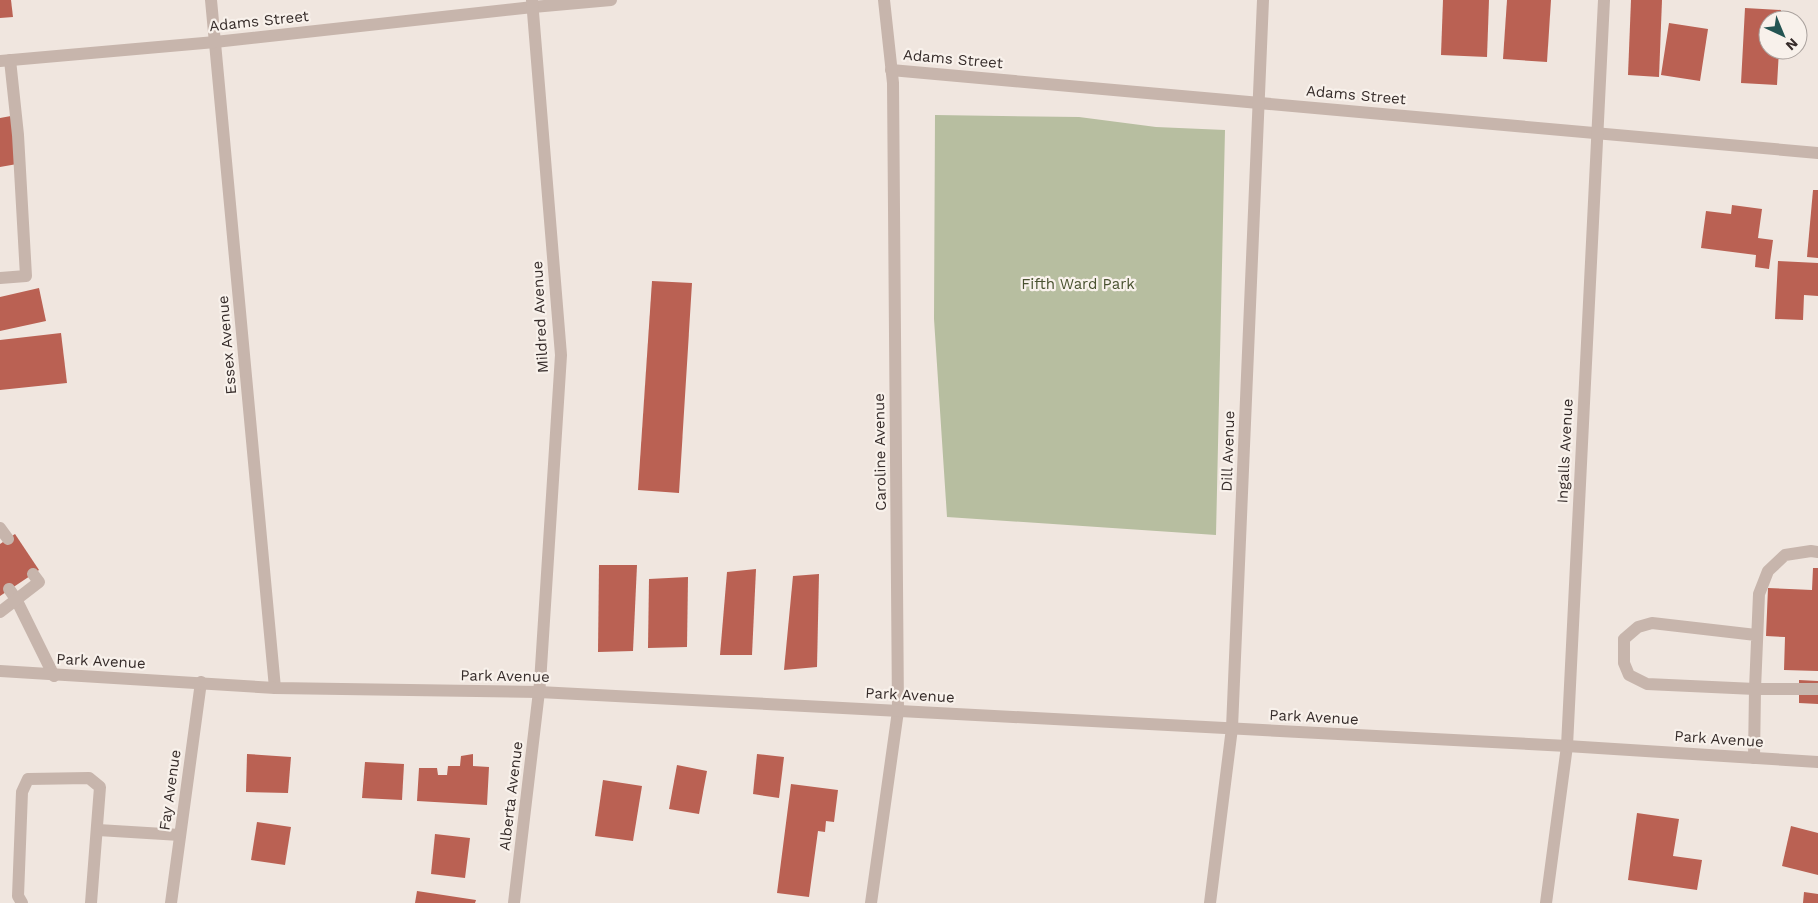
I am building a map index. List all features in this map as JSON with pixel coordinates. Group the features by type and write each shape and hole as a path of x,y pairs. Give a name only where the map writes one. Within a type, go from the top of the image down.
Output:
{"street":[{"name":"Essex Avenue","path":"211,0 275,688"},
{"name":"Adams Street","path":"5,60 215,42 533,4 611,0"},
{"name":"Caroline Avenue","path":"871,903 898,711 891,70 884,0"},
{"name":"Dill Avenue","path":"1210,903 1232,728 1263,0"},
{"name":"Ingalls Avenue","path":"1546,903 1567,746 1604,0"},
{"name":"Mildred Avenue","path":"533,4 561,355 539,692"},
{"path":"0,278 26,276 18,135 5,60"},
{"name":"Adams Street","path":"891,70 1818,153"},
{"path":"1754,758 1756,636 1759,594 1768,571 1785,555 1811,551 1818,552"},
{"path":"0,612 13,594 39,582 33,574"},
{"path":"13,594 54,676"},
{"path":"1756,636 1652,623 1638,627 1624,639 1624,663 1629,675 1647,684 1755,689 1818,689"},
{"name":"Park Avenue","path":"0,671 54,676 201,682 275,688 539,692 1567,746 1818,762"},
{"name":"Fay Avenue","path":"171,903 201,682"},
{"name":"Alberta Avenue","path":"514,903 539,692"},
{"path":"22,903 18,896 22,792 28,779 90,778 100,787 91,903"},
{"path":"98,830 180,835"}],"green space":[{"name":"Fifth Ward Park","path":"935,115 1079,117 1156,127 1225,130 1216,535 947,517 934,319"}],"building":[{"path":"0,0 11,0 13,17 0,18"},
{"path":"1443,0 1489,0 1487,57 1441,55"},
{"path":"1507,0 1551,0 1547,62 1503,59"},
{"path":"1631,0 1662,0 1659,77 1628,75"},
{"path":"1745,8 1781,10 1758,10 1758,60 1778,60 1777,85 1741,83"},
{"path":"1669,23 1708,29 1700,81 1661,75"},
{"path":"11,116 17,164 0,167 0,118"},
{"path":"1813,190 1818,190 1818,258 1807,257"},
{"path":"1732,205 1762,209 1758,238 1773,240 1769,269 1755,267 1756,255 1701,248 1706,211 1731,214"},
{"path":"1778,261 1818,263 1818,296 1804,295 1803,320 1775,319"},
{"path":"652,281 692,283 679,493 638,490"},
{"path":"39,288 46,321 0,331 0,297"},
{"path":"61,333 67,383 0,390 0,340"},
{"path":"15,534 39,570 0,596 0,544"},
{"path":"599,565 637,565 633,651 598,652"},
{"path":"1813,568 1818,568 1818,671 1784,670 1785,637 1766,636 1768,588 1812,590"},
{"path":"756,569 752,655 720,655 727,572"},
{"path":"819,574 817,667 784,670 793,576"},
{"path":"688,577 687,647 648,648 649,579"},
{"path":"1799,680 1818,681 1818,704 1799,703"},
{"path":"247,754 291,757 288,793 246,792"},
{"path":"473,754 473,766 489,767 487,805 417,801 419,768 437,768 438,775 447,775 448,766 460,766 461,756"},
{"path":"757,754 784,757 779,798 753,794"},
{"path":"365,762 404,764 402,800 362,798"},
{"path":"677,765 707,771 699,814 669,809"},
{"path":"603,780 642,786 633,841 595,836"},
{"path":"791,784 838,790 834,822 826,821 825,832 818,831 809,897 777,893"},
{"path":"1637,813 1679,819 1673,856 1702,860 1697,890 1628,880"},
{"path":"257,822 291,827 285,865 251,860"},
{"path":"1791,826 1818,833 1818,875 1782,866"},
{"path":"435,834 470,838 465,878 431,874"},
{"path":"417,891 476,900 475,903 415,903"},
{"path":"1804,892 1818,894 1818,903 1803,903"}]}
